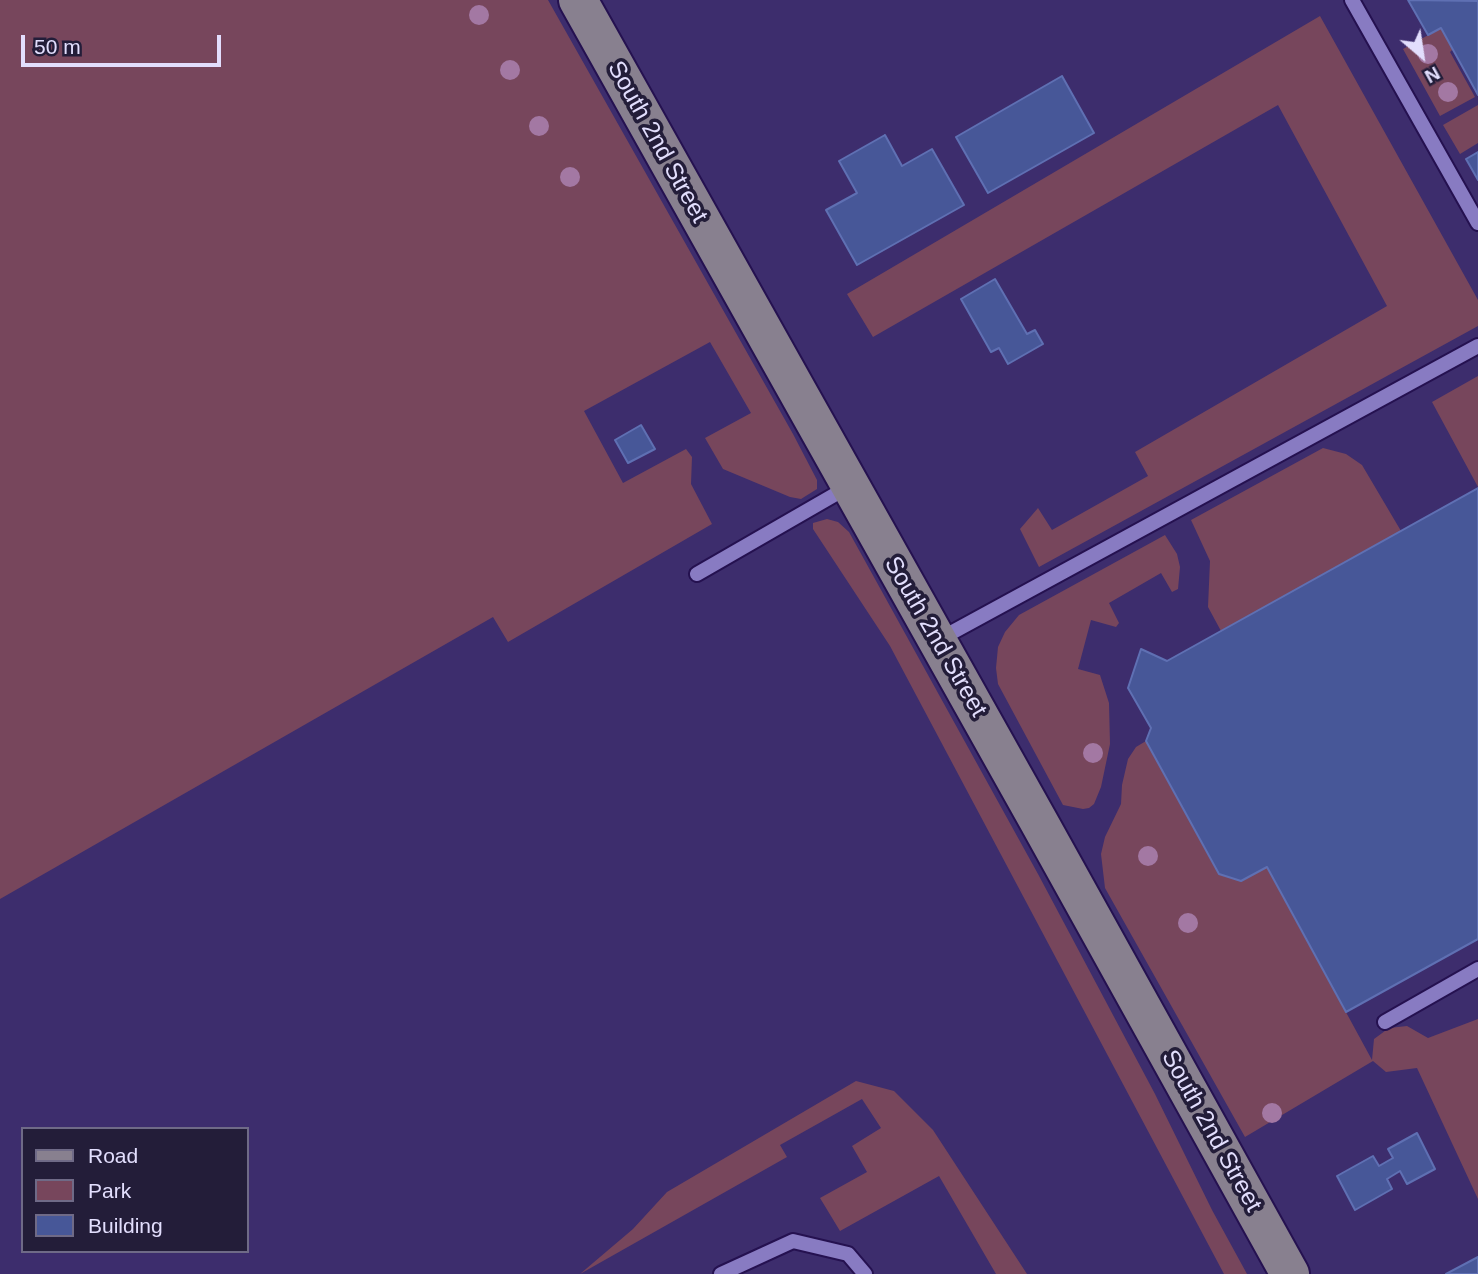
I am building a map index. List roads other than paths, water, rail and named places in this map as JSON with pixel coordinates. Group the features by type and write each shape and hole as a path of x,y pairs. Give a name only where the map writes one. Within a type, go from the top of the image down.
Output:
{"main road":[{"name":"South 2nd Street","path":"578,0 1290,1274"},
{"path":"1265,1227 1283,1274"}],"lane":[{"path":"1352,0 1478,223"},
{"path":"937,640 1478,346"},
{"path":"697,574 849,486"},
{"path":"1385,1022 1478,969"},
{"path":"721,1274 793,1241 848,1254 865,1274"}]}
